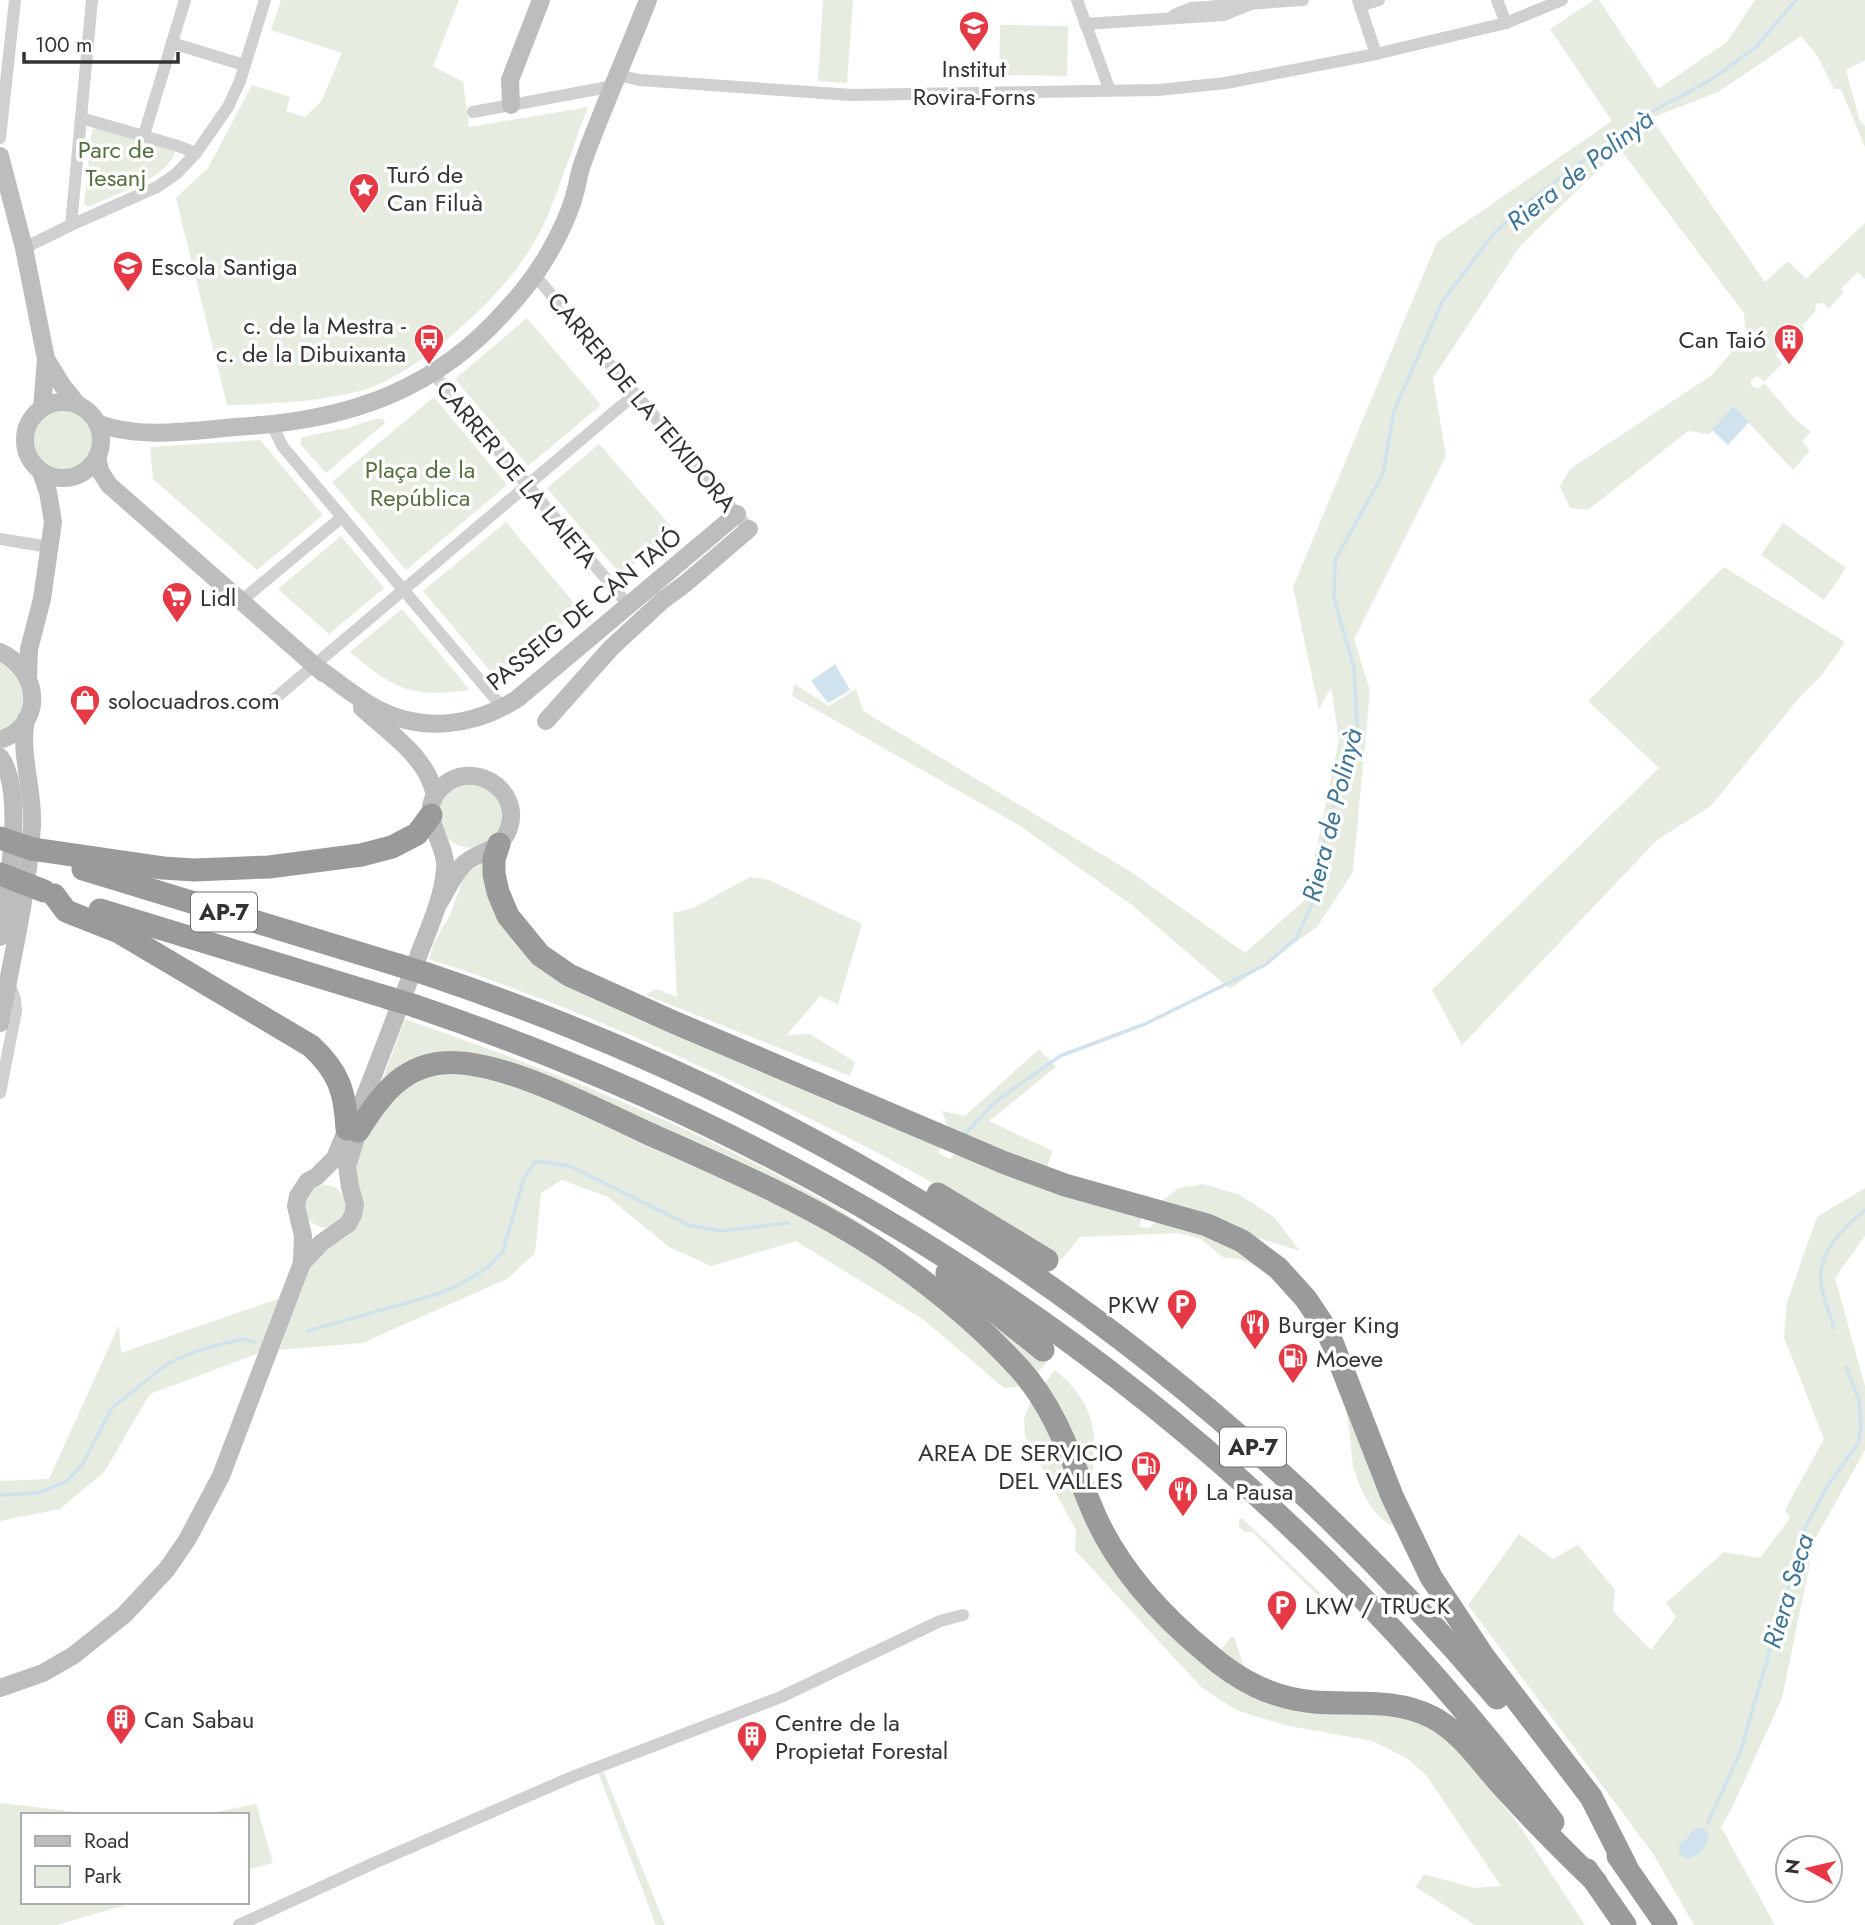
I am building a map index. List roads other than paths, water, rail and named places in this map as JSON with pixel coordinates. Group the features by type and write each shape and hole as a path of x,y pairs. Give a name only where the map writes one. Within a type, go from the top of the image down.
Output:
{"highway":[{"path":"44,853 173,869 220,870 282,866 360,855 392,847 417,834 433,806"},
{"name":"AP-7","path":"0,838 270,927 427,974 606,1040 791,1128 923,1202 1030,1272 1153,1363 1268,1460 1379,1566 1463,1658 1530,1738 1626,1866 1666,1925"},
{"path":"499,844 494,868 502,904 528,943 554,966 671,1021 974,1150 1065,1185 1207,1225 1242,1241 1278,1268 1306,1299 1335,1349 1392,1496 1431,1577 1484,1657 1591,1797 1626,1866"},
{"name":"AP-7","path":"0,874 49,893 415,1006 519,1043 659,1101 762,1151 874,1213 1003,1294 1068,1339 1185,1431 1291,1526 1353,1587 1457,1701 1536,1800 1625,1925"},
{"path":"49,893 66,911 119,932 310,1046 328,1063 340,1083 353,1130"},
{"path":"353,1130 393,1083 418,1069 456,1063 505,1072 670,1143 837,1224 887,1255 942,1295 988,1336 1033,1385 1057,1422 1097,1519 1122,1563 1151,1601 1203,1650 1245,1682 1280,1696 1315,1702 1395,1705 1433,1717 1464,1742 1538,1825 1596,1882"},
{"path":"791,1128 900,1172 1047,1260"},
{"path":"874,1213 1043,1350"},
{"path":"1437,1709 1478,1749 1538,1825"}],"main road":[{"path":"511,104 510,80 541,0"},
{"path":"97,423 137,433 272,425 325,417 366,406 402,390 433,373 464,351 492,327 535,275 562,228 582,165 648,0"},
{"path":"0,156 24,248 46,359 42,408"},
{"path":"46,359 78,404 90,413 97,423 100,436 100,471 110,485 419,761 429,775 433,831 439,841 445,870 439,903"},
{"path":"78,404 63,402 42,408 32,415 27,424 24,442 26,451 33,465 53,477 75,476 110,485"},
{"path":"52,522 75,476 98,453 137,433"},
{"path":"0,1023 31,837 32,798 23,742 32,699 28,677 29,649 37,622 52,522 48,492 41,472"},
{"name":"PASSEIG DE CAN TAIÓ","path":"314,665 377,709 404,720 427,724 458,722 491,714 516,699 732,519"},
{"name":"PASSEIG DE CAN TAIÓ","path":"732,519 721,535 617,626 541,718 663,600 749,529"},
{"path":"0,652 18,645 37,622"},
{"path":"0,652 16,661 28,677"},
{"path":"0,740 11,735 26,719"},
{"path":"0,757 9,774 13,814 0,937"},
{"path":"302,1263 321,1243 348,1224 354,1215 354,1196 347,1166 353,1130 439,903 460,868 475,856 495,849 510,826 508,800 501,789 491,781 479,776 462,776 439,770 419,761"},
{"path":"433,806 448,781 462,776"},
{"path":"439,841 461,855 475,856"},
{"path":"1,1689 43,1673 74,1655 124,1615 167,1569 187,1540 221,1476 302,1263 303,1236 298,1216 298,1196 302,1187 335,1158 353,1130"},
{"path":"316,1177 334,1176 350,1187"},
{"path":"298,1216 311,1231 331,1234 341,1230"}],"street":[{"path":"0,138 3,79 15,0"},
{"path":"71,225 92,0"},
{"path":"144,135 186,0"},
{"path":"24,248 158,187 176,174 196,153 228,107 240,81 265,0"},
{"path":"1077,0 1110,91"},
{"path":"1085,24 1224,15 1251,4 1303,0"},
{"path":"1376,54 1359,3 1379,0"},
{"path":"1497,0 1506,23"},
{"path":"472,112 616,80 852,95 1158,90 1226,83 1376,54 1506,23 1549,3 1562,0"},
{"path":"172,43 244,65"},
{"path":"81,118 196,153"},
{"name":"CARRER DE LA TEIXIDORA","path":"535,275 732,519 749,529"},
{"name":"CARRER DE LA LAIETA","path":"433,373 629,606"},
{"path":"266,706 634,395"},
{"path":"272,425 283,447 503,708"},
{"path":"241,601 342,517"},
{"path":"0,539 49,547"},
{"path":"0,1093 16,1011 8,979"},
{"path":"239,1925 560,1782 780,1697 940,1621 963,1615"}],"water":[{"path":"1733,406 1749,422 1728,445 1712,430"},
{"path":"835,664 850,690 828,703 811,681"}],"waterway":[{"name":"Riera de Polinyà","path":"962,1137 995,1102 1060,1056 1145,1024 1265,965 1296,939 1314,900 1324,840 1357,725 1354,668 1334,598 1335,560 1383,474 1394,411 1442,302 1491,237 1515,212 1640,118 1709,81 1756,47 1796,0"},
{"name":"Riera de Polinyà","path":"308,1331 438,1294 461,1284 488,1267 503,1251 524,1178 536,1161 570,1166 689,1225 721,1231 788,1223"},
{"name":"Riera Seca","path":"1834,1328 1821,1284 1823,1261 1840,1233 1865,1210"},
{"name":"Riera de Polinyà","path":"0,1495 37,1493 66,1482 82,1465 112,1408 167,1364 196,1351 242,1339 254,1342"},
{"name":"Riera Seca","path":"1708,1822 1740,1753 1806,1526 1827,1487 1858,1443 1861,1427 1859,1400 1846,1367"},
{"name":"Riera Seca","path":"1688,1849 1695,1845 1699,1837"}],"place":[{"name":"Institut Rovira-Forns","path":"974,53"},
{"name":"Turó de Can Filuà","path":"364,215"},
{"name":"Escola Santiga","path":"128,293"},
{"name":"c. de la Mestra - c. de la Dibuixanta","path":"429,366"},
{"name":"Can Taió","path":"1789,366"},
{"name":"Lidl","path":"177,624"},
{"name":"solocuadros.com","path":"85,727"},
{"name":"PKW","path":"1182,1331"},
{"name":"Burger King","path":"1255,1351"},
{"name":"Moeve","path":"1293,1385"},
{"name":"AREA DE SERVICIO DEL VALLES","path":"1146,1493"},
{"name":"La Pausa","path":"1183,1518"},
{"name":"LKW / TRUCK","path":"1282,1632"},
{"name":"Can Sabau","path":"121,1746"},
{"name":"Centre de la Propietat Forestal","path":"752,1763"}],"park label":[{"name":"Parc de Tesanj","path":"116,163"},
{"name":"Plaça de la República","path":"420,483"}]}
